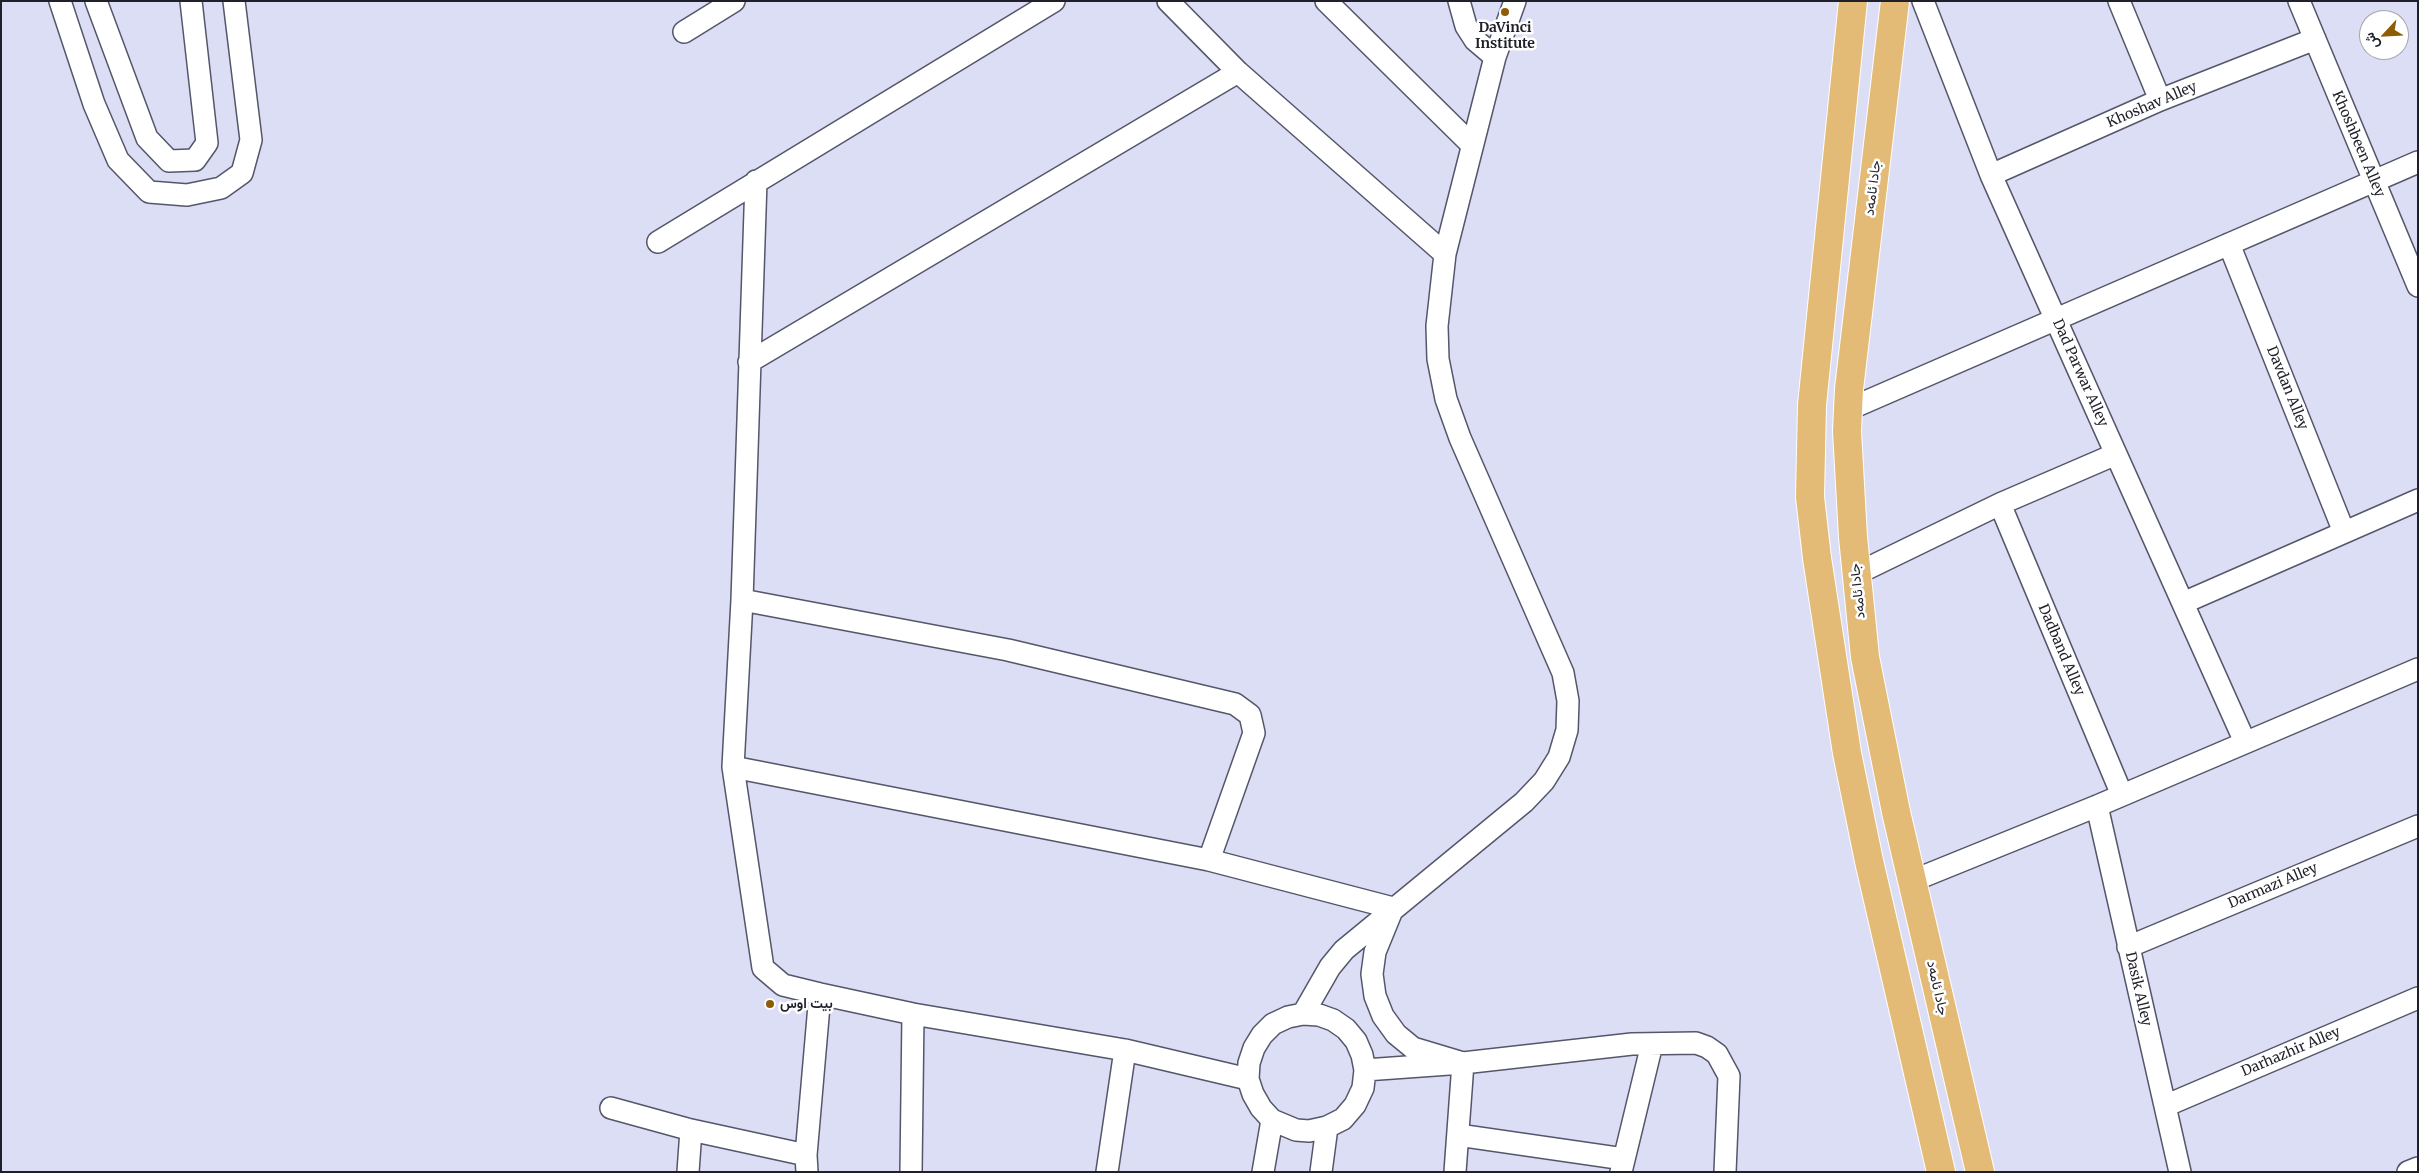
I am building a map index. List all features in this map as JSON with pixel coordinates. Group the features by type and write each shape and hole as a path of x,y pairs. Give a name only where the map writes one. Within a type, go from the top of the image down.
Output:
{"main road":[{"path":"1853,1 1812,405 1810,497 1817,558 1847,752 1869,861 1940,1172"},
{"name":"جادا ئامەد","path":"1895,1 1847,410 1856,574 1865,657 1912,881 1980,1172"},
{"path":"1933,1135 1969,1125"}],"street":[{"path":"60,1 94,104 118,160 149,192 187,195 221,188 242,173 251,140 234,1"},
{"path":"96,1 147,138 169,161 195,160 208,143 191,1"},
{"path":"684,32 734,1"},
{"path":"658,242 1054,1"},
{"path":"1168,1 1238,72 1445,254"},
{"path":"1326,1 1472,145"},
{"path":"1459,1 1466,26 1470,33 1495,57"},
{"path":"1303,1014 1330,967 1344,950 1524,802 1544,781 1558,757 1567,730 1568,701 1563,673 1476,476 1446,399 1438,359 1437,326 1445,254 1495,57 1515,1"},
{"name":"Dad Parwar Alley","path":"1923,1 1991,174 2245,742"},
{"path":"2120,1 2160,100"},
{"name":"Khoshbeen Alley","path":"2299,1 2418,286"},
{"name":"Khoshav Alley","path":"1991,174 2160,100 2315,39"},
{"path":"749,362 1238,72"},
{"path":"1847,410 2418,162"},
{"path":"756,182 742,600 733,767 764,968 783,985 820,994 913,1014 1125,1050 1248,1079"},
{"name":"Davdan Alley","path":"2229,244 2344,532"},
{"path":"1856,574 2000,504 2116,454"},
{"path":"2183,603 2418,500"},
{"name":"Dadband Alley","path":"2000,504 2122,795"},
{"path":"742,600 1008,650 1236,704 1250,715 1254,733 1209,860"},
{"path":"1912,881 2097,806 2418,668"},
{"path":"733,767 1209,860 1393,908"},
{"name":"Dasik Alley","path":"2097,806 2180,1172"},
{"name":"Darmazi Alley","path":"2128,947 2418,826"},
{"path":"1393,908 1375,952 1372,974 1375,996 1383,1016 1396,1034 1413,1048 1463,1063"},
{"path":"611,1108 806,1163 820,994"},
{"name":"Darhazhir Alley","path":"2165,1106 2418,998"},
{"path":"911,1172 913,1014"},
{"path":"1303,1014 1319,1015 1333,1020 1346,1029 1359,1048 1365,1070 1363,1088 1355,1105 1343,1119 1327,1127 1309,1131 1296,1130 1272,1120 1261,1108 1253,1094 1248,1079 1251,1055 1262,1035 1273,1024 1288,1017 1303,1014"},
{"path":"1365,1070 1463,1063 1652,1044 1696,1043 1717,1054 1725,1064 1729,1076 1725,1172"},
{"path":"1458,1135 1622,1166 1652,1044"},
{"path":"1107,1172 1125,1050"},
{"path":"1455,1172 1463,1063"},
{"path":"1263,1172 1272,1120"},
{"path":"1321,1172 1327,1127"},
{"path":"688,1172 691,1130"},
{"path":"2408,1172 2418,1168"}],"place":[{"name":"DaVinci Institute","path":"1505,12"},
{"name":"بيت اوس","path":"770,1004"}]}
